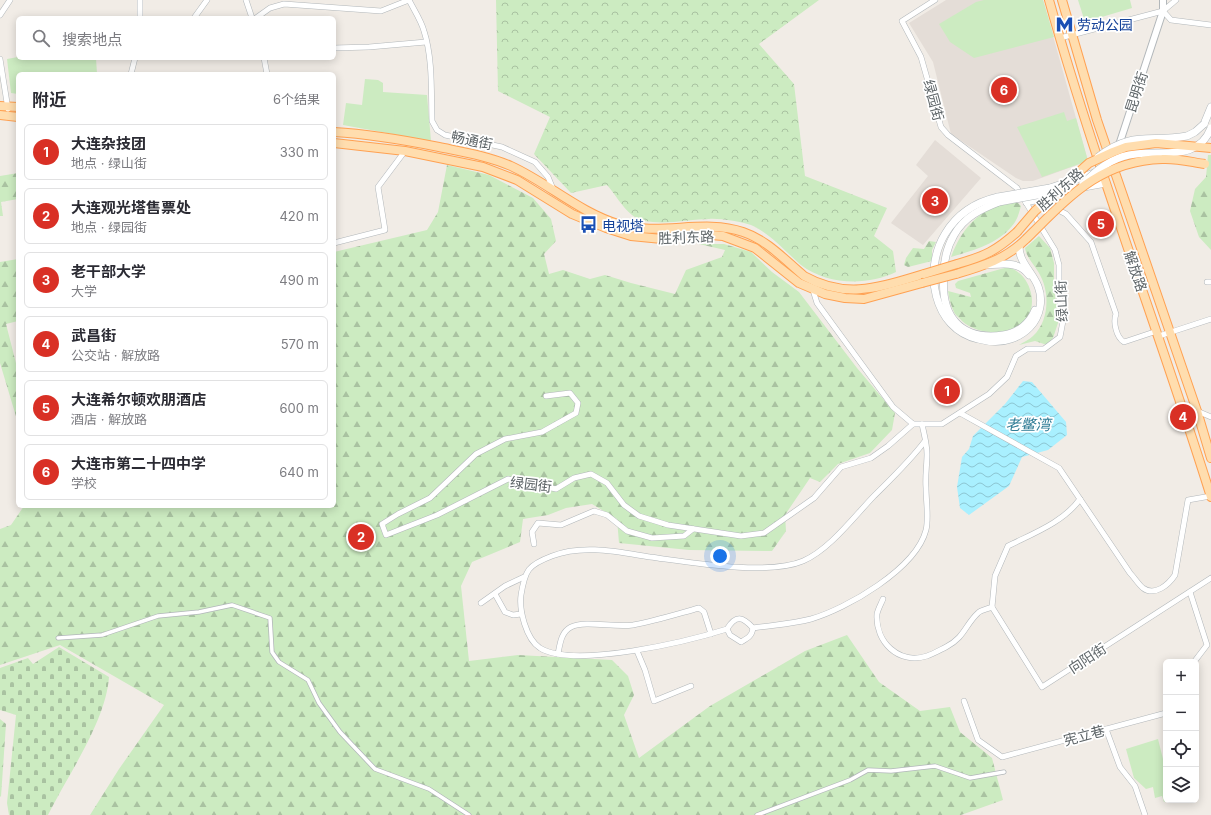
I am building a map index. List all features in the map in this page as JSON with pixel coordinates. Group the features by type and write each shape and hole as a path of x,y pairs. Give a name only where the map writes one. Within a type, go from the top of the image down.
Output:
{"main road":[{"name":"解放路","path":"1049,0 1102,171 1186,415 1211,496"},
{"name":"解放路","path":"1062,0 1112,165 1170,332 1211,458"},
{"path":"4,106 16,107"},
{"path":"1089,163 1112,146 1124,141 1187,136 1195,132 1204,124 1211,107"},
{"path":"0,116 16,117"},
{"path":"1080,187 1097,169 1117,159 1143,153 1184,152 1192,150 1201,144 1208,136 1211,128"},
{"name":"胜利东路","path":"336,132 398,140 493,160 525,173 594,214 619,224 665,230 713,226 744,232 759,239 808,278 840,289 857,291 924,274 981,257 993,251 1017,232 1035,211 1089,163 1113,152 1139,145 1156,143 1211,148"},
{"name":"胜利东路","path":"336,143 405,151 483,167 517,180 572,214 606,228 631,236 662,239 698,234 723,236 755,248 799,283 813,290 845,298 864,299 987,265 1011,253 1080,187 1118,166 1140,160 1164,159 1205,164"},
{"path":"1050,190 1102,171"},
{"path":"1019,246 1021,257 1040,288 1040,306 1033,324 1016,337 996,342 970,337 959,332 946,320 935,294 936,264 944,235 964,212 976,204 999,199 1050,190 1106,183"},
{"path":"987,265 1014,264 1028,273 1036,288 1036,306 1033,316 1023,327 1009,334 991,337 976,334 963,329 947,312 943,286 947,250 954,235 965,221 980,209 999,199"}],"street":[{"path":"0,15 10,0"},
{"path":"140,0 140,16"},
{"path":"195,16 207,0"},
{"path":"246,0 251,16"},
{"path":"259,16 270,8 284,4 381,11 409,0"},
{"name":"畅通街","path":"409,0 424,30 429,53 432,121 437,130 445,135 502,147 535,162 548,177 553,190"},
{"name":"绿园街","path":"935,0 902,21 921,57 941,128 948,136 1017,188"},
{"name":"昆明街","path":"1106,183 1163,10 1163,0"},
{"path":"1060,38 1072,36 1163,10 1176,0"},
{"path":"1163,10 1171,20 1211,26"},
{"path":"336,48 426,42"},
{"path":"0,59 4,106 9,116"},
{"path":"131,72 134,60"},
{"path":"264,60 267,72"},
{"path":"336,242 385,230 378,187 405,151"},
{"name":"绿山街","path":"913,424 942,424 989,394 1007,377 1016,356 1026,349 1044,349 1060,337 1064,321 1059,296 1059,265 1055,250 1017,188"},
{"path":"1026,203 1040,200 1066,214 1091,242 1116,314 1114,320 1121,340 1124,342 1158,333 1170,332 1211,318"},
{"path":"813,290 817,303 893,407 913,424"},
{"name":"绿园街","path":"546,396 570,393 578,403 576,413 542,432 505,439 476,454 430,498 382,524 386,535 437,515 508,479 556,489 574,478 591,474 607,483 624,505 639,516 668,526 741,536 764,534 814,498 841,467 870,458 888,446 913,424"},
{"path":"1186,415 1196,411 1211,417"},
{"path":"960,413 1059,468 1130,573 1143,588 1151,592 1170,583 1175,575 1188,500 1211,496"},
{"path":"753,628 810,619 844,607 878,587 904,564 919,546 926,530 925,441 922,424"},
{"path":"753,628 746,620 738,619 732,622 727,629 637,651 591,656 558,654 540,648 528,632 521,614 520,604 524,577 532,566 569,550 606,550 703,564 753,567 786,566 802,561 817,553 839,532 925,441"},
{"path":"883,600 877,614 880,633 885,644 894,653 907,657 926,656 948,646 963,635 978,613 992,607 995,576 1008,546 1040,530 1074,508 1080,499"},
{"path":"534,544 532,532 538,523 561,526 594,511 607,515 627,531 652,538 684,536 693,529"},
{"path":"480,603 505,586 524,577"},
{"name":"向阳街","path":"992,607 1042,687 1211,578"},
{"path":"1190,592 1207,645 1196,659"},
{"path":"495,594 506,612 513,615 521,614"},
{"path":"58,638 102,636 158,616 199,612 232,605 270,618 272,652 279,662 308,680 323,709 340,732 375,769 430,789 469,815"},
{"path":"558,654 563,634 570,628 582,624 611,627 633,625 699,608 704,612 711,634"},
{"path":"727,629 730,635 741,642 748,638 752,633 753,628"},
{"path":"637,651 645,670 654,701 691,686"},
{"name":"宪立巷","path":"964,701 978,740 1002,757 1163,714"},
{"path":"1106,729 1120,768 1135,786 1145,815"},
{"path":"757,815 850,780 868,770 891,772 936,766 970,778 1004,772"}],"shaded area":[{"path":"946,0 1043,0 1088,161 1033,181 1023,181 1016,178 951,134 933,62 909,23"},
{"path":"935,140 981,178 923,245 891,223 928,176 916,165"}],"green space":[{"path":"496,0 819,0 759,44 794,84 805,176 887,208 874,236 893,251 896,272 873,280 835,280 811,272 771,238 751,225 730,220 713,219 648,222 632,215 607,185 571,193 534,154 550,117 498,91"},
{"path":"984,0 1043,0 1054,37 974,58 950,42 939,24 976,2"},
{"path":"1078,0 1130,0 1132,8 1085,22"},
{"path":"16,57 16,60 96,60 97,72 16,72 16,94 11,93 7,59"},
{"path":"365,79 378,80 383,83 383,92 427,95 431,141 343,125 346,103 362,105"},
{"path":"1064,112 1067,121 1076,118 1088,161 1042,177 1017,127"},
{"path":"1208,155 1211,155 1211,250 1199,237 1190,211 1195,189 1206,177"},
{"path":"447,165 489,175 533,198 551,219 556,241 544,254 549,274 563,270 590,279 605,275 675,294 686,270 722,257 725,250 699,244 724,244 751,252 772,272 799,292 857,368 895,413 892,430 870,453 838,464 820,482 810,478 785,515 786,531 772,551 689,550 619,543 617,519 592,504 566,508 548,515 523,519 520,542 472,562 461,586 469,661 518,655 612,660 628,676 634,695 624,715 639,758 710,706 805,651 847,635 879,682 920,711 950,707 960,732 992,758 1003,800 961,815 90,815 119,769 164,705 60,645 0,665 0,529 11,525 23,508 336,508 336,252 427,230 438,212"},
{"path":"16,173 16,199 1,202 3,216 0,216 0,176"},
{"path":"1001,202 1017,202 1021,206 1014,224 999,238 992,242 951,257 955,247 970,224 983,213"},
{"path":"1039,236 1050,248 1054,263 1054,289 1059,320 1053,338 1047,345 1035,341 1019,345 1033,336 1042,323 1045,315 1046,298 1043,282 1038,271 1027,255 1025,248"},
{"path":"929,241 936,242 932,250 932,261 908,267 904,265 906,258 913,248 924,249"},
{"path":"16,259 16,322 6,324 16,363 16,416 0,363 0,262"},
{"path":"1008,267 1020,274 1026,280 1030,288 1032,306 1028,317 1020,325 1009,330 997,332 973,328 962,321 954,312 948,291 971,297 970,293 956,288 955,284 958,281"},
{"path":"59,647 109,677 101,712 85,748 48,815 9,815 7,803 16,715 0,710 0,668 28,658 33,664"},
{"path":"0,719 6,724 1,797 0,796"},
{"path":"1158,739 1163,759 1163,799 1162,796 1155,798 1153,787 1146,789 1134,778 1126,749"}],"water":[{"name":"老鳖湾","path":"1023,381 1032,382 1066,422 1067,435 1048,450 1022,457 1009,486 969,515 960,508 957,487 962,457 969,449 973,436 1005,404"}],"place":[{"name":"劳动公园","path":"1064,24"},
{"name":"大连市第二十四中学","path":"1004,90"},
{"name":"老干部大学","path":"935,201"},
{"name":"大连希尔顿欢朋酒店","path":"1101,224"},
{"name":"电视塔","path":"589,225"},
{"name":"大连杂技团","path":"947,391"},
{"name":"武昌街","path":"1183,417"},
{"name":"大连观光塔售票处","path":"361,537"}]}
